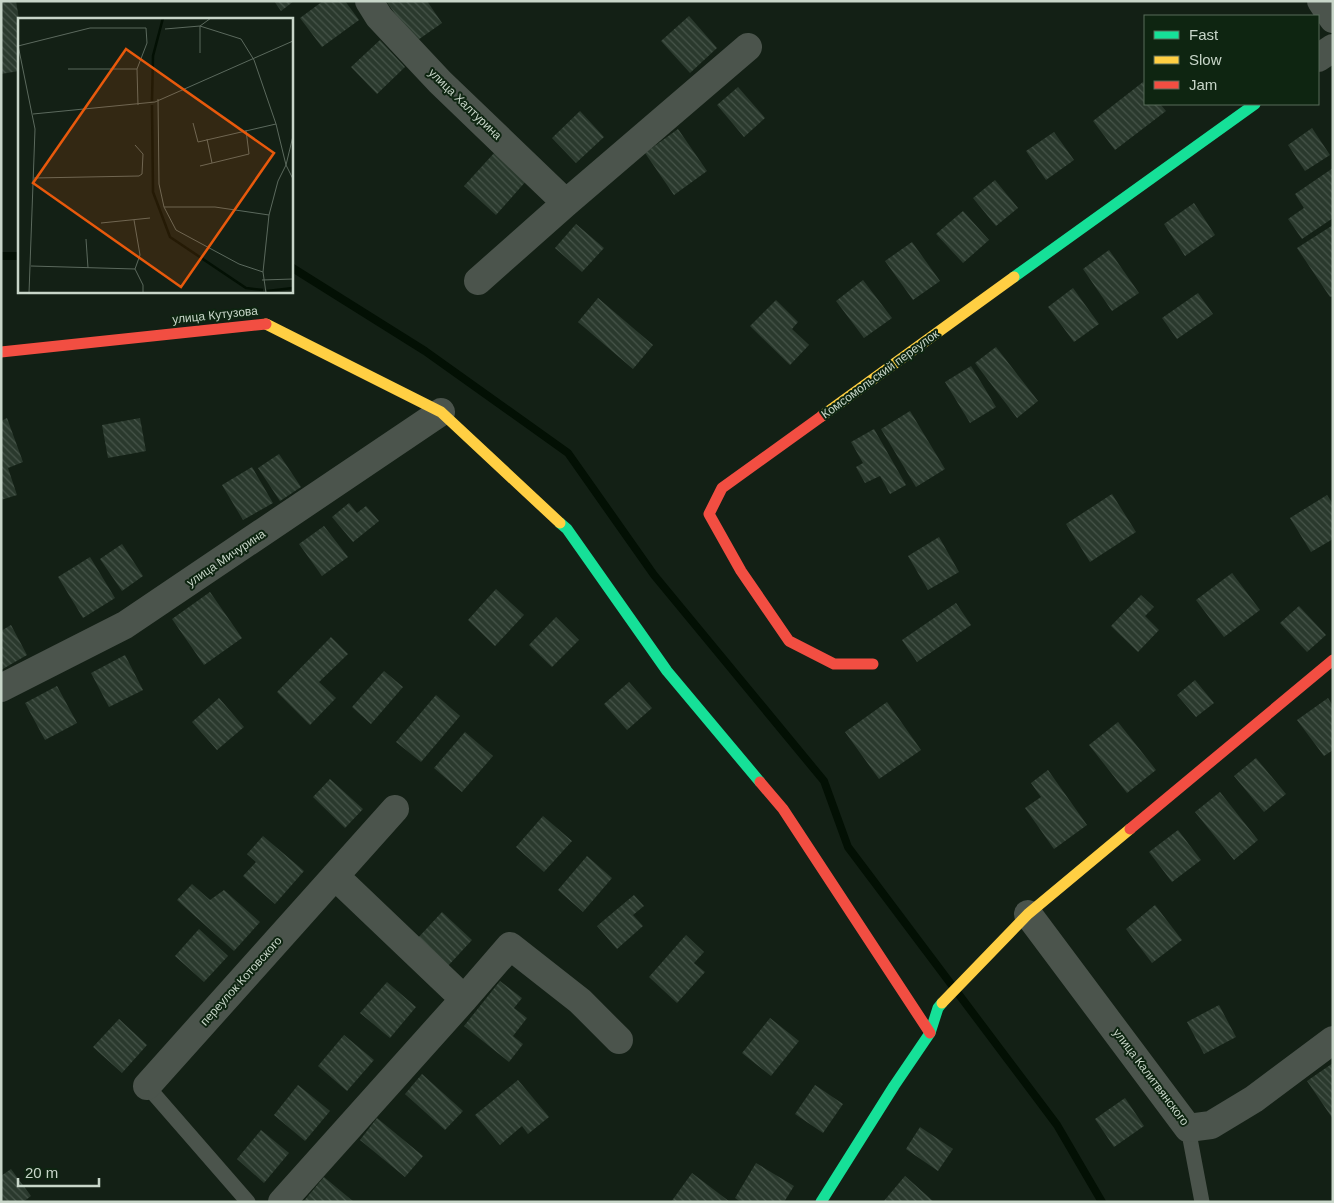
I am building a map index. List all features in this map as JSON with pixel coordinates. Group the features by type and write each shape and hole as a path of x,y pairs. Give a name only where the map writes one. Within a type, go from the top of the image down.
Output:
{"street":[{"name":"улица Халтурина","path":"369,1 379,16 440,82 566,203"},
{"path":"1322,1 1333,18"},
{"path":"478,281 748,47"},
{"path":"1319,57 1333,48"},
{"name":"Комсомольский переулок","path":"873,664 834,664 790,642 741,571 709,514 722,488 1254,105"},
{"name":"улица Кутузова","path":"1,352 265,323 441,412 567,529 667,671 783,809 930,1034"},
{"name":"улица Мичурина","path":"1,688 125,626 441,412"},
{"path":"821,1202 894,1086 930,1034 938,1008 1020,921 1333,660"},
{"name":"переулок Котовского","path":"147,1086 395,809"},
{"path":"335,876 464,999"},
{"name":"улица Калитвянского","path":"1020,921 1188,1128 1211,1125 1240,1108 1333,1040"},
{"path":"282,1202 510,946 580,1001 619,1040"}],"lane":[{"path":"147,1086 248,1202"},
{"path":"1188,1128 1202,1202"}],"building":[{"path":"1,1 16,1 19,18 18,71 1,74"},
{"path":"274,1 294,1 281,11"},
{"path":"323,1 345,1 359,20 322,47 300,18"},
{"path":"386,1 427,1 442,23 415,42"},
{"path":"689,16 717,48 690,73 661,41"},
{"path":"380,40 405,67 377,94 351,67"},
{"path":"1143,82 1144,105 1161,105 1166,111 1115,150 1093,121"},
{"path":"738,87 765,118 744,137 717,105"},
{"path":"580,111 604,137 576,163 552,138"},
{"path":"1312,128 1330,155 1305,171 1288,145"},
{"path":"678,129 707,171 674,195 645,153"},
{"path":"1054,132 1074,160 1046,180 1026,151"},
{"path":"495,152 527,180 496,215 464,186"},
{"path":"1333,168 1333,218 1302,239 1288,219 1304,208 1295,194"},
{"path":"995,180 1018,208 996,226 973,198"},
{"path":"1194,203 1215,235 1185,256 1164,224"},
{"path":"963,211 989,240 963,263 936,234"},
{"path":"576,224 604,248 582,272 555,248"},
{"path":"1333,225 1333,296 1330,297 1297,248"},
{"path":"912,242 940,281 913,300 885,261"},
{"path":"1109,250 1139,293 1112,311 1083,269"},
{"path":"863,280 892,318 864,338 836,301"},
{"path":"1073,288 1099,324 1074,342 1048,307"},
{"path":"1198,293 1213,314 1177,339 1162,318"},
{"path":"598,298 653,345 633,369 578,322"},
{"path":"776,300 798,322 792,329 809,345 790,365 750,326"},
{"path":"996,347 1038,401 1017,418 975,363"},
{"path":"971,366 996,407 970,423 945,382"},
{"path":"910,411 945,469 916,487 881,429"},
{"path":"7,418 23,462 8,468 17,495 1,500 1,421"},
{"path":"140,418 146,451 108,458 102,425"},
{"path":"874,429 906,485 890,494 880,476 865,483 856,467 863,463 851,442"},
{"path":"279,454 301,487 280,501 258,468"},
{"path":"252,467 273,503 243,520 222,485"},
{"path":"1112,494 1136,532 1090,562 1066,524"},
{"path":"1327,495 1333,504 1333,539 1311,552 1290,518"},
{"path":"349,503 357,513 366,506 379,521 353,542 332,517"},
{"path":"324,526 348,557 322,576 299,544"},
{"path":"939,537 959,572 928,590 908,556"},
{"path":"122,544 143,576 122,591 100,559"},
{"path":"90,557 115,598 83,618 58,577"},
{"path":"1232,573 1260,610 1224,637 1196,600"},
{"path":"496,589 524,615 495,646 468,620"},
{"path":"210,592 242,638 204,665 172,619"},
{"path":"1141,595 1154,607 1145,616 1159,630 1138,652 1111,626"},
{"path":"956,603 971,625 917,662 902,640"},
{"path":"1299,606 1326,635 1307,652 1280,623"},
{"path":"556,617 579,640 552,667 529,645"},
{"path":"11,625 27,655 1,670 1,631"},
{"path":"331,637 348,654 319,682 336,698 310,725 277,692"},
{"path":"125,655 143,690 109,707 91,673"},
{"path":"384,671 403,687 371,724 352,707"},
{"path":"1195,680 1214,703 1196,717 1177,695"},
{"path":"629,682 652,708 627,730 604,704"},
{"path":"57,686 77,723 45,740 25,703"},
{"path":"436,695 460,716 421,762 396,742"},
{"path":"219,698 244,727 217,750 192,722"},
{"path":"1328,698 1333,706 1333,750 1324,756 1297,720"},
{"path":"887,702 921,750 879,779 845,732"},
{"path":"1118,722 1156,770 1127,793 1089,745"},
{"path":"465,732 493,756 462,792 434,768"},
{"path":"1256,758 1286,794 1264,812 1234,776"},
{"path":"1048,770 1087,825 1054,849 1025,808 1041,797 1031,783"},
{"path":"330,779 363,809 345,828 313,797"},
{"path":"1220,792 1258,840 1234,860 1195,812"},
{"path":"543,816 572,841 544,872 516,847"},
{"path":"1178,830 1201,860 1172,882 1149,852"},
{"path":"263,836 304,871 275,904 243,876 256,862 247,854"},
{"path":"587,856 612,878 583,912 558,890"},
{"path":"192,884 210,900 224,890 260,922 234,951 177,900"},
{"path":"634,895 644,906 633,915 643,926 617,949 597,926"},
{"path":"1155,905 1182,940 1152,963 1126,929"},
{"path":"442,912 472,940 446,968 416,940"},
{"path":"199,929 228,956 204,982 175,956"},
{"path":"686,935 704,952 694,963 705,972 677,1003 649,977"},
{"path":"500,981 522,998 514,1008 527,1018 513,1036 523,1044 509,1062 464,1026"},
{"path":"387,982 416,1007 390,1038 360,1013"},
{"path":"1219,1005 1236,1037 1204,1054 1187,1022"},
{"path":"770,1018 799,1041 771,1076 742,1053"},
{"path":"119,1019 147,1045 122,1073 93,1047"},
{"path":"344,1035 374,1060 347,1091 318,1066"},
{"path":"1333,1063 1333,1119 1307,1081"},
{"path":"422,1074 463,1111 445,1130 405,1094"},
{"path":"518,1080 549,1117 528,1134 522,1126 500,1145 475,1115"},
{"path":"298,1085 330,1111 305,1141 274,1115"},
{"path":"815,1085 843,1104 823,1133 795,1114"},
{"path":"1125,1098 1144,1126 1114,1147 1095,1119"},
{"path":"377,1118 423,1156 405,1177 360,1140"},
{"path":"920,1127 953,1149 938,1171 906,1149"},
{"path":"261,1130 289,1153 264,1183 237,1159"},
{"path":"756,1163 794,1186 784,1202 741,1202 735,1198"},
{"path":"11,1169 31,1196 23,1202 1,1202 1,1176"},
{"path":"692,1173 730,1202 671,1202"},
{"path":"905,1176 934,1202 883,1202"},
{"path":"324,1177 354,1202 303,1202"}],"waterway":[{"path":"1,256 18,256"},
{"path":"292,268 425,351 568,453 654,575 824,781 848,847 1057,1125 1102,1202"}],"traffic: fast":[{"path":"1014,277 1254,105"},
{"path":"560,523 567,529 667,671 760,782"},
{"path":"821,1202 894,1086 930,1033 938,1008 942,1003"}],"traffic: slow":[{"path":"822,416 1014,277"},
{"path":"266,324 441,412 560,523"},
{"path":"942,1003 1028,914 1130,829"}],"traffic: jam":[{"path":"1,352 266,324"},
{"path":"822,416 722,488 709,514 741,571 789,641 834,664 873,664"},
{"path":"1130,829 1333,660"},
{"path":"760,782 783,809 930,1033"}]}
